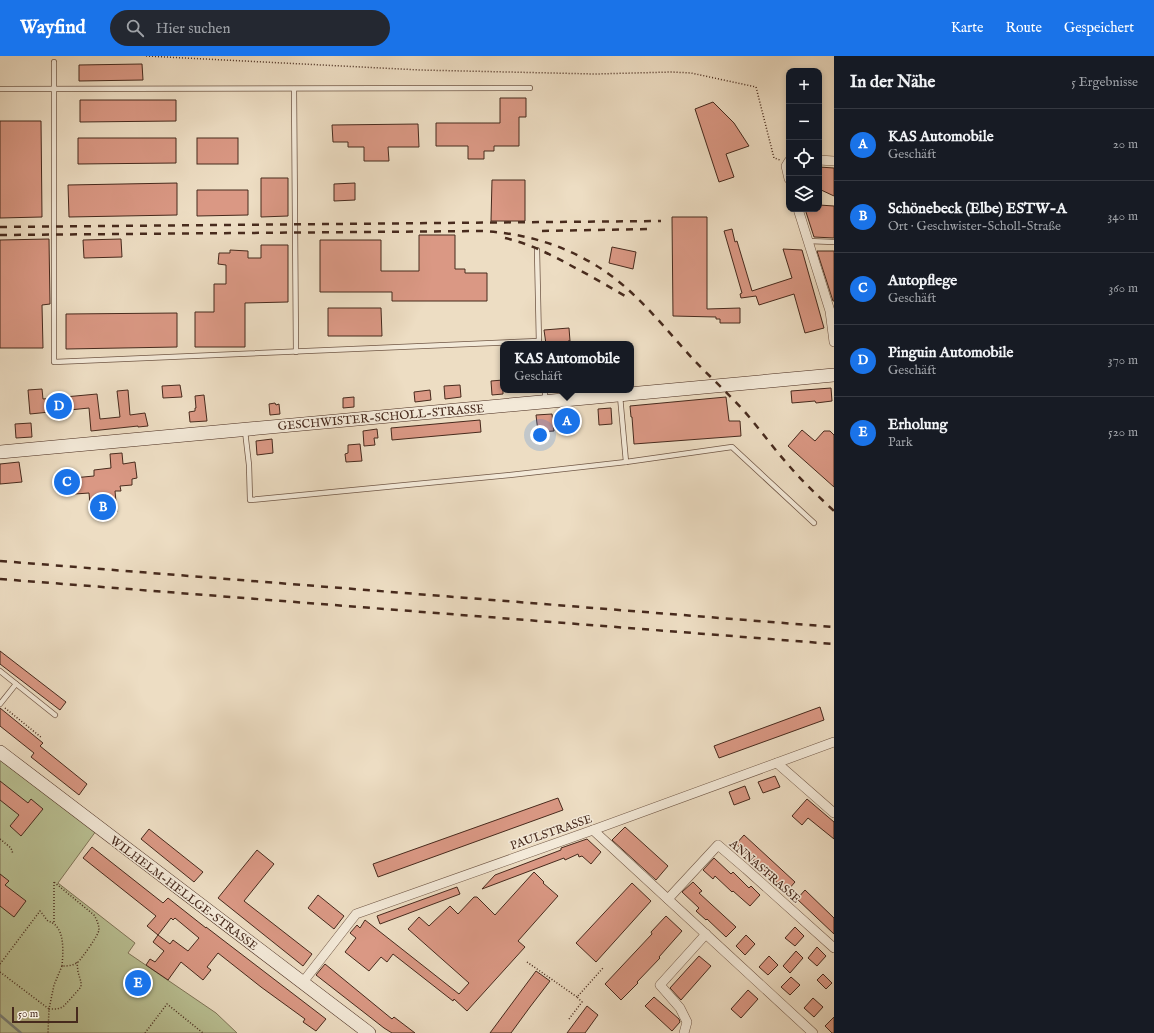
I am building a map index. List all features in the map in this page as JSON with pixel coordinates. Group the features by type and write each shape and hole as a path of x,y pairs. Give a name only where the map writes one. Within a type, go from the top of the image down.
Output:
{"street":[{"path":"822,160 834,161"},
{"path":"799,212 830,311 834,342"},
{"name":"GESCHWISTER-SCHOLL-STRASSE","path":"0,452 245,429 545,396 620,395 834,375"},
{"name":"PAULSTRASSE","path":"303,982 356,914 593,830 834,742"},
{"name":"WILHELM-HELLGE-STRASSE","path":"0,752 369,1033"},
{"path":"777,763 834,813"},
{"path":"593,830 813,1033"},
{"name":"ANNASTRASSE","path":"668,899 718,845 746,868 834,948"},
{"path":"684,1033 686,1022 680,1008 660,985 706,934"}],"lane":[{"path":"54,62 54,362 500,344"},
{"path":"0,89 530,88"},
{"path":"294,89 296,352"},
{"path":"808,241 834,242"},
{"path":"537,250 539,341"},
{"path":"620,395 626,462"},
{"path":"245,429 249,465 250,500 510,475 626,462 732,447 814,523"},
{"path":"0,671 55,715"},
{"path":"0,704 16,684"}],"path":[{"path":"146,56 420,70 594,74 691,73 756,88 774,158 786,161"},
{"path":"0,704 42,738"},
{"path":"0,839 11,848 13,854"},
{"path":"54,924 54,882 94,915 98,923 99,929 97,936 77,962 70,966 62,966"},
{"path":"0,964 40,911 49,922 54,924 62,939 62,966 54,986 49,1009 48,1033"},
{"path":"0,972 49,1009 57,1009 63,1007 80,987 81,982 77,962"},
{"path":"527,962 582,1002 569,1019"},
{"path":"577,997 603,968"},
{"path":"145,1033 167,1004 202,1033"}],"green space":[{"path":"0,760 96,831 58,883 135,943 128,953 216,1013 237,1033 0,1033"}],"building":[{"path":"142,64 143,80 79,81 79,65"},
{"path":"500,98 526,98 526,117 519,117 519,146 494,146 494,151 484,151 484,159 468,159 468,146 436,146 436,123 500,123"},
{"path":"80,100 176,100 176,121 80,122"},
{"path":"713,102 734,123 749,146 726,154 734,177 719,182 695,109"},
{"path":"0,121 41,121 42,217 0,218"},
{"path":"418,124 419,147 388,147 389,161 364,161 364,147 348,147 348,142 333,142 332,125"},
{"path":"78,138 176,138 176,163 78,164"},
{"path":"197,138 238,138 238,164 197,164"},
{"path":"822,167 834,168 834,196 822,190"},
{"path":"261,178 288,178 288,216 261,217"},
{"path":"492,180 525,180 525,221 491,221"},
{"path":"177,183 177,215 69,217 68,185"},
{"path":"355,183 355,200 334,201 334,184"},
{"path":"197,190 248,190 248,215 197,216"},
{"path":"822,205 834,206 834,238 814,237 806,212 822,212"},
{"path":"672,217 707,217 707,309 740,308 740,323 720,323 720,319 716,319 716,317 673,316"},
{"path":"732,229 752,291 792,278 783,249 802,250 824,328 805,333 794,294 759,305 756,296 741,298 740,294 742,293 724,231"},
{"path":"419,235 455,235 455,269 465,269 465,273 487,273 487,301 392,301 392,292 320,292 320,240 381,240 381,271 419,271"},
{"path":"49,239 50,304 42,305 43,348 0,348 0,240"},
{"path":"121,239 122,257 84,258 83,240"},
{"path":"261,245 288,245 288,302 245,303 245,347 195,347 195,312 214,312 214,284 226,284 226,265 218,264 219,253 230,253 230,250 248,251 248,258 261,258"},
{"path":"612,247 636,252 633,269 609,263"},
{"path":"817,251 834,251 834,301 833,301"},
{"path":"328,308 381,308 382,336 328,336"},
{"path":"177,313 177,347 66,349 66,314"},
{"path":"569,328 570,341 546,341 544,330"},
{"path":"500,380 500,393 503,394 492,395 491,381"},
{"path":"180,385 182,397 163,398 162,386"},
{"path":"460,385 461,397 445,399 444,386"},
{"path":"831,388 832,401 792,403 791,391"},
{"path":"42,389 43,399 97,394 100,419 120,417 117,391 128,390 130,415 145,413 148,426 91,431 89,408 30,414 28,390"},
{"path":"430,390 431,400 415,402 414,392"},
{"path":"204,395 207,421 190,422 189,412 195,411 196,408 195,396"},
{"path":"354,397 354,407 343,408 343,398"},
{"path":"726,397 729,421 740,421 741,436 634,444 630,406"},
{"path":"275,403 276,405 279,404 280,414 270,415 269,404"},
{"path":"611,408 612,424 599,425 598,409"},
{"path":"552,414 554,431 538,432 536,415"},
{"path":"480,420 481,432 392,440 391,428"},
{"path":"31,423 32,437 16,438 15,424"},
{"path":"377,429 378,438 374,438 375,445 364,446 363,431"},
{"path":"802,430 815,441 824,431 830,431 834,435 834,487 788,446"},
{"path":"272,439 273,453 257,455 256,441"},
{"path":"360,444 362,461 346,462 345,454 348,453 348,445"},
{"path":"122,453 123,464 135,462 137,478 132,479 132,485 120,486 121,491 115,491 117,512 91,514 89,493 75,494 73,478 94,476 94,470 111,468 110,454"},
{"path":"19,462 22,482 0,484 0,464"},
{"path":"0,651 66,702 60,710 0,664"},
{"path":"820,707 824,720 719,758 714,746"},
{"path":"0,708 43,743 40,746 87,784 79,795 31,757 34,753 0,726"},
{"path":"775,776 780,787 763,793 758,782"},
{"path":"0,781 28,803 31,799 43,809 21,836 10,826 19,815 0,800"},
{"path":"745,786 750,799 734,805 729,792"},
{"path":"558,798 563,810 378,877 373,864"},
{"path":"807,799 834,822 834,839 808,818 802,825 792,816"},
{"path":"625,827 668,866 656,880 612,840"},
{"path":"149,829 203,872 194,882 141,839"},
{"path":"744,835 795,882 788,890 785,890 736,844"},
{"path":"587,839 601,852 591,864 582,856 579,857 578,854 482,889 495,875"},
{"path":"92,847 163,903 168,898 326,1019 316,1031 303,1022 305,1019 218,953 207,967 211,970 203,980 181,962 168,980 146,965 150,959 155,962 164,951 153,942 158,935 147,926 156,916 83,858","holes":["171,918 173,920 175,918 199,938 188,951 173,940 170,944 158,935"]},
{"path":"257,850 274,864 244,901 312,954 303,966 218,898"},
{"path":"714,858 731,874 733,872 749,888 751,886 760,895 750,906 715,876 713,879 703,870"},
{"path":"534,872 544,882 543,883 558,896 518,941 525,947 467,1011 454,999 453,1001 393,954 387,962 381,957 369,971 345,952 356,938 350,933 357,925 360,928 365,920 459,994 469,983 408,929 419,917 429,926 450,906 458,914 474,897 477,897 495,915"},
{"path":"0,874 9,881 5,885 26,901 14,917 0,906"},
{"path":"693,882 702,891 699,893 736,927 726,937 696,911 699,908 682,892"},
{"path":"632,883 651,901 596,962 576,943"},
{"path":"457,887 460,894 380,924 377,916"},
{"path":"805,890 834,918 834,934 797,899"},
{"path":"318,895 344,916 334,929 308,908"},
{"path":"666,916 682,931 659,957 660,958 637,982 638,983 621,1000 605,984 652,934 651,932"},
{"path":"795,927 804,936 795,946 785,938"},
{"path":"746,935 755,944 745,955 736,946"},
{"path":"817,947 826,956 817,966 808,958"},
{"path":"796,951 803,958 790,973 783,966"},
{"path":"699,956 711,966 681,1000 670,988"},
{"path":"769,956 778,965 768,975 759,967"},
{"path":"325,964 392,1019 394,1017 415,1033 392,1033 384,1028 316,975"},
{"path":"536,971 550,981 511,1033 490,1033"},
{"path":"823,974 832,983 826,989 817,980"},
{"path":"791,977 800,985 790,995 781,987"},
{"path":"748,990 758,999 741,1018 731,1009"},
{"path":"654,997 679,1019 680,1022 672,1031 645,1006"},
{"path":"813,998 823,1007 814,1017 804,1008"},
{"path":"587,1006 598,1015 585,1033 567,1033"},
{"path":"834,1017 834,1033 832,1033 825,1026"}],"waterway":[{"path":"0,1015 21,1033"}],"railway":[{"path":"0,227 661,221"},
{"path":"542,231 650,229"},
{"path":"0,235 482,231 504,233 545,242 564,249 602,269 635,296 657,318 692,358 745,412 796,474 834,511"},
{"path":"505,238 553,256 630,299"},
{"path":"0,561 834,627"},
{"path":"0,579 834,644"}],"place":[{"name":"Pinguin Automobile","path":"59,406"},
{"name":"KAS Automobile","path":"567,421"},
{"name":"Autopflege","path":"67,482"},
{"name":"Schönebeck (Elbe) ESTW-A","path":"103,507"},
{"name":"Erholung","path":"138,983"}]}
